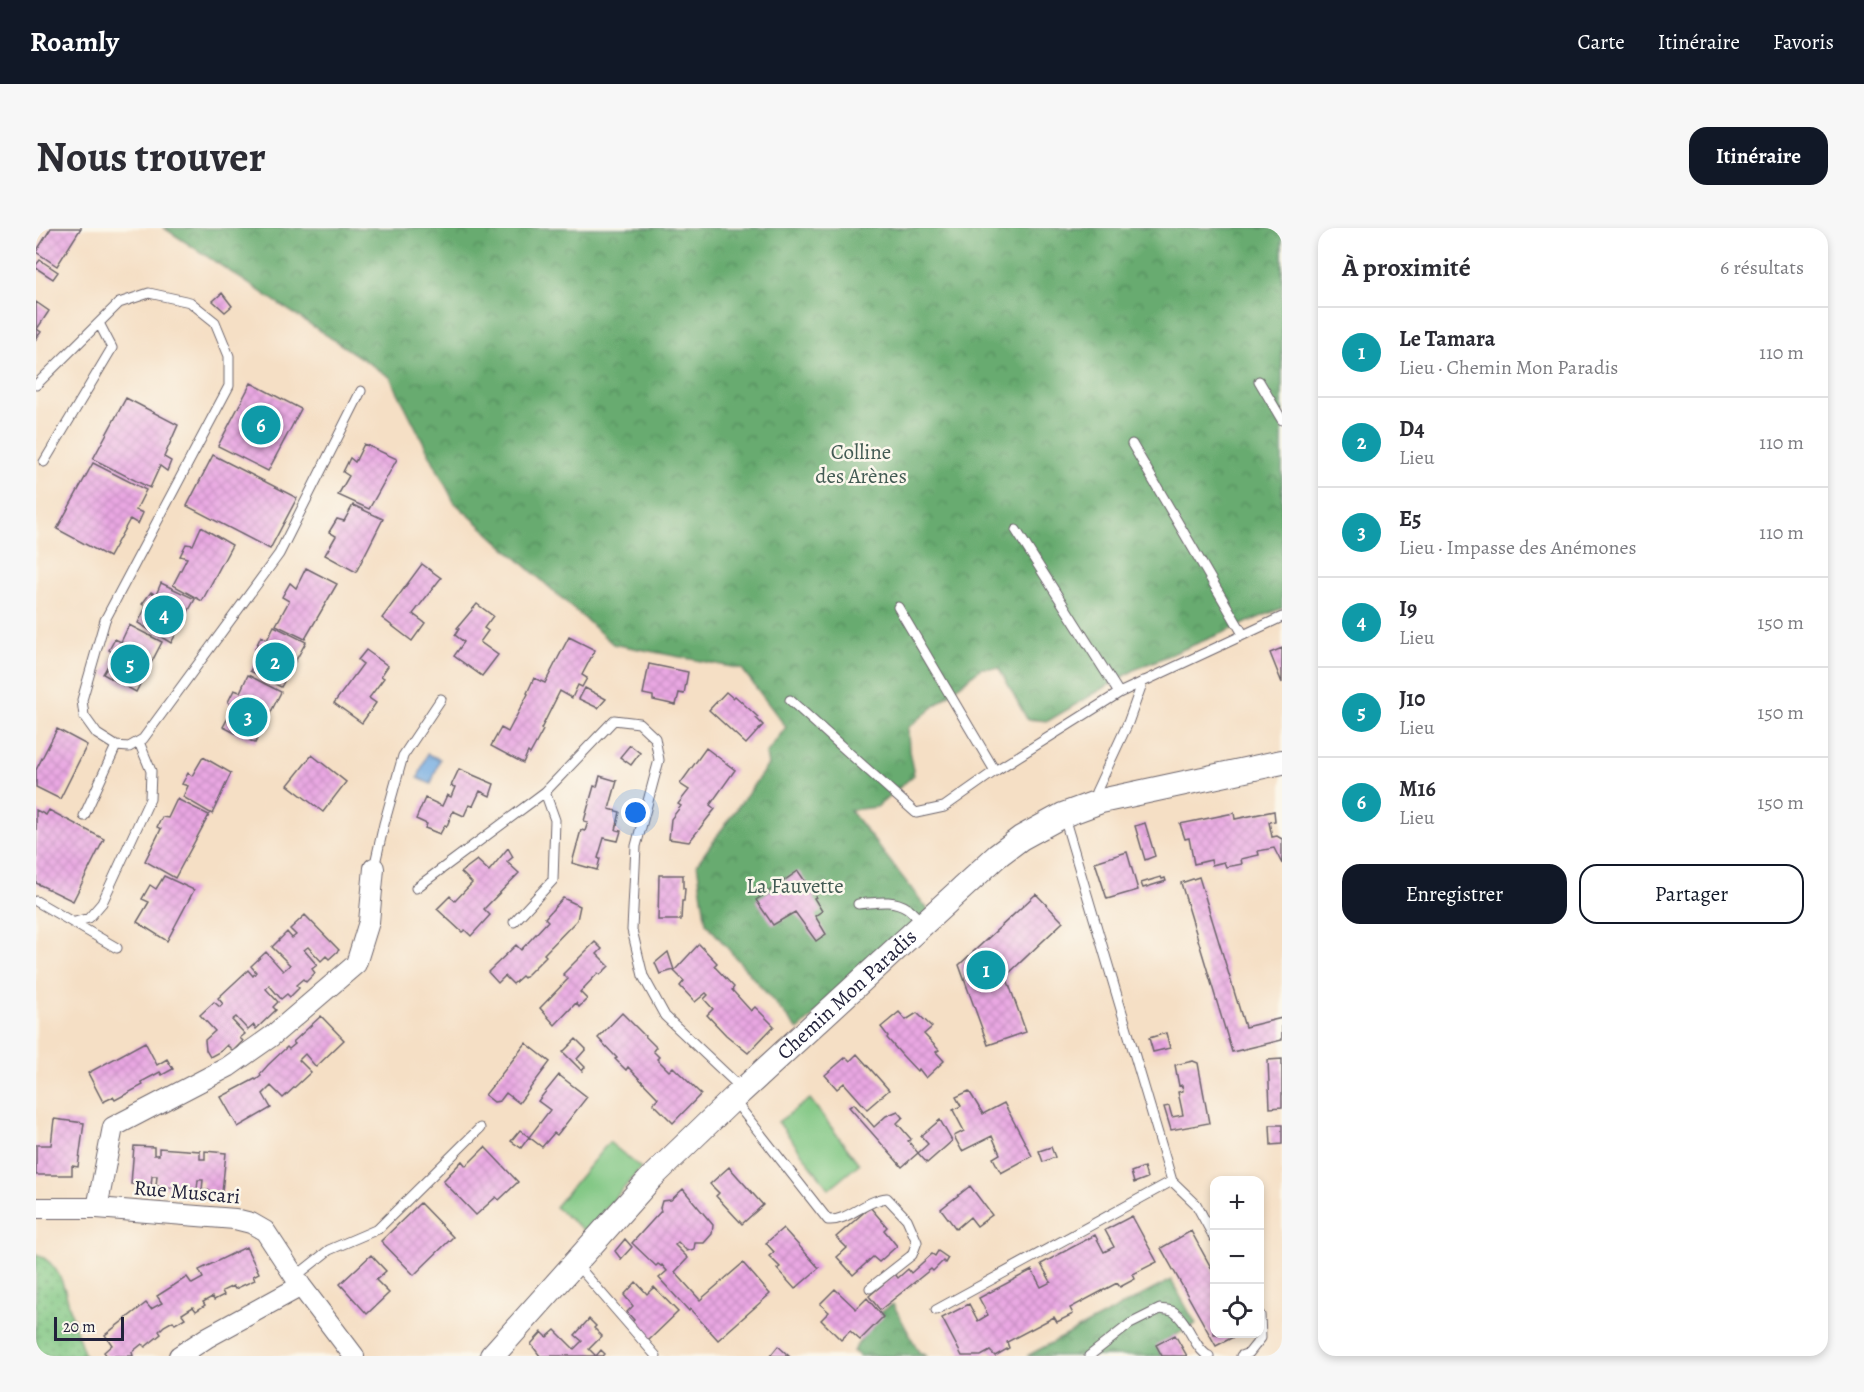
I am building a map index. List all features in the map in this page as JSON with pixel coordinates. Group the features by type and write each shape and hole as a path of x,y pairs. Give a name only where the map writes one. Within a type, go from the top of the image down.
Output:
{"street":[{"name":"Chemin Mon Paradis","path":"492,1356 652,1177 738,1094 997,856 1021,838 1063,815 1101,801 1282,762"},
{"path":"97,1208 114,1127 228,1067 272,1036 356,964 369,922 374,868"},
{"name":"Rue Muscari","path":"36,1208 97,1208 235,1219 251,1223 265,1231 298,1281 354,1356"},
{"path":"178,1356 298,1281"}],"lane":[{"path":"36,385 119,303 149,293 190,302 215,322 229,356 229,386 105,620 82,700 84,716 97,734 116,746 129,747 139,742 279,554 361,391"},
{"path":"44,462 112,348 99,323"},
{"path":"1259,381 1282,420"},
{"path":"1132,444 1243,634"},
{"path":"1016,530 1119,693"},
{"path":"898,607 995,771"},
{"path":"790,700 916,813 944,807 995,771 1119,693 1282,617"},
{"path":"1101,801 1096,792 1128,723 1143,681"},
{"path":"374,868 403,756 441,699"},
{"path":"416,888 545,792 614,720 639,723 655,738 659,760 636,846 632,930 643,976 665,1016 738,1094 828,1220 837,1221 875,1199 887,1198 907,1219 917,1242 912,1255 870,1288"},
{"path":"75,922 89,918 102,903 150,799 151,771 139,742"},
{"path":"84,816 116,746"},
{"path":"514,922 553,880 555,820 545,792"},
{"path":"1063,815 1172,1181 1196,1204 1211,1230"},
{"path":"36,901 117,948"},
{"path":"858,904 893,901 907,908 919,920 928,921"},
{"path":"298,1281 329,1251 378,1228 480,1128"},
{"path":"936,1310 1172,1181"},
{"path":"575,1263 656,1356"},
{"path":"1089,1356 1130,1324 1160,1309 1175,1312 1204,1354 1209,1356"},
{"path":"1241,1356 1249,1353 1261,1338"}],"green space":[{"name":"Colline des Arènes","path":"164,228 1282,228 1282,608 1136,669 1048,721 1027,719 999,668 981,668 908,728 909,751 914,775 877,807 850,810 929,911 798,1030 706,923 697,864 768,765 766,754 786,727 742,669 613,644 454,502 390,377"},
{"path":"810,1099 859,1164 829,1189 778,1122"},
{"path":"609,1142 641,1168 586,1232 555,1207"},
{"path":"36,1254 52,1265 58,1273 85,1356 36,1356"},
{"path":"1171,1280 1196,1324 1157,1345 1162,1356 1027,1356"},
{"path":"893,1304 919,1352 926,1356 860,1356 853,1351 879,1313"}],"water":[{"path":"427,754 440,759 431,784 418,778"}],"building":[{"path":"51,228 81,228 57,266 36,252"},
{"path":"40,260 58,272 53,279 36,268"},
{"path":"222,293 232,306 225,312 213,301"},
{"path":"36,302 49,311 37,329 41,332 36,339"},
{"path":"251,383 301,409 268,471 218,446"},
{"path":"126,398 178,425 164,457 171,461 167,471 160,466 150,488 93,459"},
{"path":"364,444 397,459 369,509 338,495 349,476 343,472 350,458 355,462"},
{"path":"213,455 297,498 270,549 187,506"},
{"path":"93,463 146,490 136,510 143,513 138,524 130,519 109,557 57,529"},
{"path":"353,505 383,519 356,572 325,555 336,536 329,532 337,519 344,521"},
{"path":"201,527 232,545 202,601 173,585 187,558 180,556 186,544 193,545"},
{"path":"422,564 441,578 413,614 425,623 412,641 382,618"},
{"path":"306,568 337,584 305,639 276,625 289,601 282,597 290,583 296,588"},
{"path":"161,583 195,599 171,643 138,623 146,607 142,604 151,592 156,595"},
{"path":"477,604 493,616 484,628 488,631 480,642 498,655 482,676 454,656 464,642 455,635 459,629 457,628"},
{"path":"129,625 162,642 136,692 103,674 115,654 109,650 115,639 121,642"},
{"path":"274,626 306,642 281,687 250,671 261,653 255,649 261,636 267,640"},
{"path":"569,637 595,650 582,675 587,678 582,687 578,685 572,698 560,691 541,729 543,730 523,763 491,746 501,728 508,732 534,678 545,683"},
{"path":"1282,648 1282,683 1270,653"},
{"path":"366,650 388,666 381,676 384,678 369,698 376,703 362,723 334,703 363,664 358,660"},
{"path":"649,664 688,672 684,694 679,693 676,705 653,700 653,696 643,694"},
{"path":"248,675 281,692 255,743 223,727 234,707 228,702 234,690 240,692"},
{"path":"585,688 606,699 598,708 579,699"},
{"path":"726,692 733,698 735,696 758,717 756,718 763,725 746,744 709,710"},
{"path":"57,729 87,745 60,799 36,787 36,770"},
{"path":"630,745 640,753 631,765 620,757"},
{"path":"706,748 735,770 710,805 715,809 689,842 669,839 671,819 681,806 678,804 689,790 680,784"},
{"path":"312,755 346,782 323,812 288,785"},
{"path":"203,757 231,773 212,814 183,797 188,786 182,784 188,773 192,776"},
{"path":"459,769 494,784 490,796 480,791 473,806 469,805 464,816 453,811 447,826 445,825 440,834 425,828 427,824 416,819 425,798 442,806 447,795 451,797 455,787 451,786"},
{"path":"600,776 617,781 609,809 620,812 616,830 621,831 618,841 604,838 597,870 572,863 581,830 585,831 588,822 584,821 594,786 597,787"},
{"path":"177,799 209,815 175,878 145,861 161,829 157,827 162,817 168,818"},
{"path":"36,810 46,815 49,810 104,839 73,901 36,883"},
{"path":"1274,811 1275,821 1269,822 1272,837 1277,836 1282,839 1282,864 1274,848 1258,851 1259,855 1241,859 1242,864 1237,865 1226,867 1224,862 1212,865 1211,860 1194,864 1189,838 1185,839 1180,824 1234,813 1235,819"},
{"path":"1145,823 1155,856 1145,860 1135,826"},
{"path":"508,848 513,857 507,862 519,873 484,909 490,915 471,936 465,930 462,932 437,909 450,896 455,901 472,883 461,872 477,860 489,871"},
{"path":"1127,852 1138,890 1107,899 1095,862"},
{"path":"798,871 816,897 814,898 822,911 815,916 826,934 816,941 795,912 773,925 756,900"},
{"path":"659,875 683,875 683,888 685,889 681,920 658,920"},
{"path":"164,876 194,890 167,941 137,922 149,902 142,899 150,885 156,889"},
{"path":"1161,877 1166,881 1143,888 1141,883"},
{"path":"1199,877 1245,1027 1282,1018 1282,1040 1232,1052 1181,883"},
{"path":"1036,894 1063,922 1006,976 1026,1032 988,1045 959,965"},
{"path":"563,898 580,906 577,920 524,978 522,976 513,984 505,976 498,983 488,972 516,945 521,950 548,921 545,918"},
{"path":"305,915 339,950 329,959 326,956 321,961 308,947 304,950 317,965 312,969 315,973 306,982 303,979 296,985 299,988 290,997 287,994 281,999 269,985 266,989 278,1002 273,1007 276,1010 256,1029 254,1025 248,1030 236,1017 232,1020 245,1034 240,1038 243,1041 233,1051 227,1045 210,1057 206,1050 205,1040 215,1031 200,1015 214,1002 220,1007 223,1004 218,998 248,970 253,976 256,972 251,966 266,952 283,971 290,965 272,947 287,932 292,938 296,935 290,929"},
{"path":"595,942 602,949 597,954 609,966 600,975 598,973 580,992 587,999 579,1007 576,1003 555,1025 540,1008 568,979 563,974"},
{"path":"699,944 717,963 714,966 734,987 732,990 751,1011 755,1007 774,1026 748,1053 707,1015 713,1009 704,999 708,995 706,993 695,1002 680,986 684,981 674,971"},
{"path":"668,952 674,970 660,974 655,963"},
{"path":"899,1012 906,1020 917,1013 932,1027 924,1034 939,1050 936,1052 944,1061 926,1078 901,1054 881,1027"},
{"path":"622,1013 656,1047 653,1051 659,1057 657,1059 669,1071 673,1067 701,1094 673,1123 653,1103 658,1098 628,1067 626,1070 615,1059 617,1058 598,1038"},
{"path":"321,1016 344,1040 316,1067 305,1054 299,1060 311,1072 283,1098 271,1086 263,1094 271,1108 238,1127 221,1097 261,1076 260,1074 268,1065 287,1047 289,1049 295,1044 293,1042"},
{"path":"1166,1033 1170,1048 1153,1052 1149,1038"},
{"path":"576,1039 586,1049 577,1059 585,1067 582,1071 563,1052"},
{"path":"145,1042 157,1065 167,1059 173,1069 162,1075 160,1072 141,1082 143,1085 115,1100 113,1097 103,1102 88,1073"},
{"path":"526,1043 550,1062 519,1103 506,1093 500,1101 494,1102 485,1095"},
{"path":"857,1054 889,1090 867,1109 844,1083 837,1089 825,1075 846,1057 850,1061"},
{"path":"1282,1059 1282,1107 1270,1108 1268,1060"},
{"path":"1193,1061 1198,1063 1209,1123 1171,1130 1164,1107 1169,1106 1172,1117 1183,1115 1178,1092 1183,1091 1182,1085 1179,1086 1175,1065"},
{"path":"559,1075 587,1097 557,1135 554,1133 542,1147 529,1137 550,1110 538,1101"},
{"path":"969,1091 983,1114 1004,1103 1032,1156 1001,1173 993,1158 1000,1154 992,1136 962,1151 954,1136 964,1131 953,1110 961,1106 956,1097"},
{"path":"854,1104 874,1127 886,1116 898,1111 903,1117 897,1123 911,1139 908,1141 918,1153 902,1167 849,1107"},
{"path":"54,1119 84,1123 78,1167 72,1166 72,1175 36,1175 36,1145 51,1145"},
{"path":"940,1120 952,1141 927,1163 918,1153 928,1144 921,1136"},
{"path":"1270,1125 1282,1125 1282,1144 1271,1145"},
{"path":"520,1130 529,1137 521,1148 511,1141"},
{"path":"134,1146 154,1147 154,1155 159,1155 159,1148 200,1151 200,1159 205,1159 205,1151 226,1153 222,1192 202,1190 203,1180 198,1180 197,1190 156,1186 157,1176 152,1176 151,1186 131,1184"},
{"path":"485,1147 518,1182 499,1200 496,1197 476,1215 443,1181 462,1161 466,1166"},
{"path":"1051,1147 1055,1157 1043,1162 1039,1151"},
{"path":"729,1167 763,1205 742,1224 716,1196 719,1193 710,1184"},
{"path":"1144,1167 1147,1178 1134,1183 1131,1172"},
{"path":"970,1186 992,1215 977,1226 970,1217 956,1229 941,1209"},
{"path":"683,1189 713,1225 712,1234 704,1243 695,1243 694,1249 687,1251 678,1242 675,1245 688,1258 675,1272 700,1300 743,1263 770,1294 718,1340 659,1278 667,1271 662,1265 656,1266 632,1243 661,1211 662,1201 671,1200"},
{"path":"420,1203 453,1237 414,1275 381,1241"},
{"path":"870,1207 887,1227 884,1230 897,1246 879,1262 873,1257 853,1275 837,1257 847,1248 836,1237"},
{"path":"1132,1216 1157,1262 1133,1274 1135,1279 1120,1287 1117,1283 1070,1308 1073,1314 1057,1322 1054,1317 1007,1342 1009,1348 995,1356 990,1351 981,1356 962,1356 942,1318 969,1304 978,1321 988,1315 979,1298 1032,1270 1041,1287 1051,1282 1041,1264 1095,1235 1104,1252 1114,1247 1105,1230"},
{"path":"783,1228 819,1268 795,1289 777,1269 780,1267 769,1256 774,1252 766,1243"},
{"path":"1191,1231 1210,1266 1210,1335 1161,1248"},
{"path":"625,1239 632,1247 621,1259 615,1251"},
{"path":"246,1247 259,1273 253,1276 255,1280 235,1289 233,1286 222,1291 224,1295 214,1300 212,1297 203,1302 205,1305 196,1311 193,1307 182,1314 185,1318 175,1324 173,1321 164,1326 159,1331 161,1334 145,1347 142,1344 132,1352 133,1356 107,1356 104,1352 112,1345 105,1335 146,1303 151,1309 162,1303 157,1296 187,1277 192,1284 203,1278 199,1270"},
{"path":"938,1251 948,1258 945,1263 943,1261 933,1271 931,1269 880,1310 869,1296 895,1274 898,1278 908,1269 911,1273 932,1254 935,1256"},
{"path":"371,1255 386,1271 376,1280 389,1293 367,1314 340,1284"},
{"path":"636,1282 647,1294 654,1287 678,1312 648,1341 631,1323 634,1320 627,1312 633,1306 624,1295"},
{"path":"835,1289 856,1309 867,1298 883,1317 860,1340 850,1331 841,1340 821,1320 829,1312 820,1304"},
{"path":"589,1319 602,1336 589,1349 596,1356 540,1356 531,1344 542,1332 547,1337 555,1330 574,1349 582,1341 575,1335"},
{"path":"1175,1335 1187,1356 1162,1356 1156,1345"},
{"path":"1212,1338 1231,1338 1216,1346"},
{"path":"778,1346 789,1356 770,1356"},
{"path":"601,1350 605,1354 603,1356 596,1356"}],"place":[{"name":"M16","path":"261,425"},
{"name":"I9","path":"164,615"},
{"name":"D4","path":"275,662"},
{"name":"J10","path":"130,664"},
{"name":"E5","path":"248,717"},
{"name":"Le Tamara","path":"986,970"}],"park label":[{"name":"La Fauvette","path":"795,886"}]}
